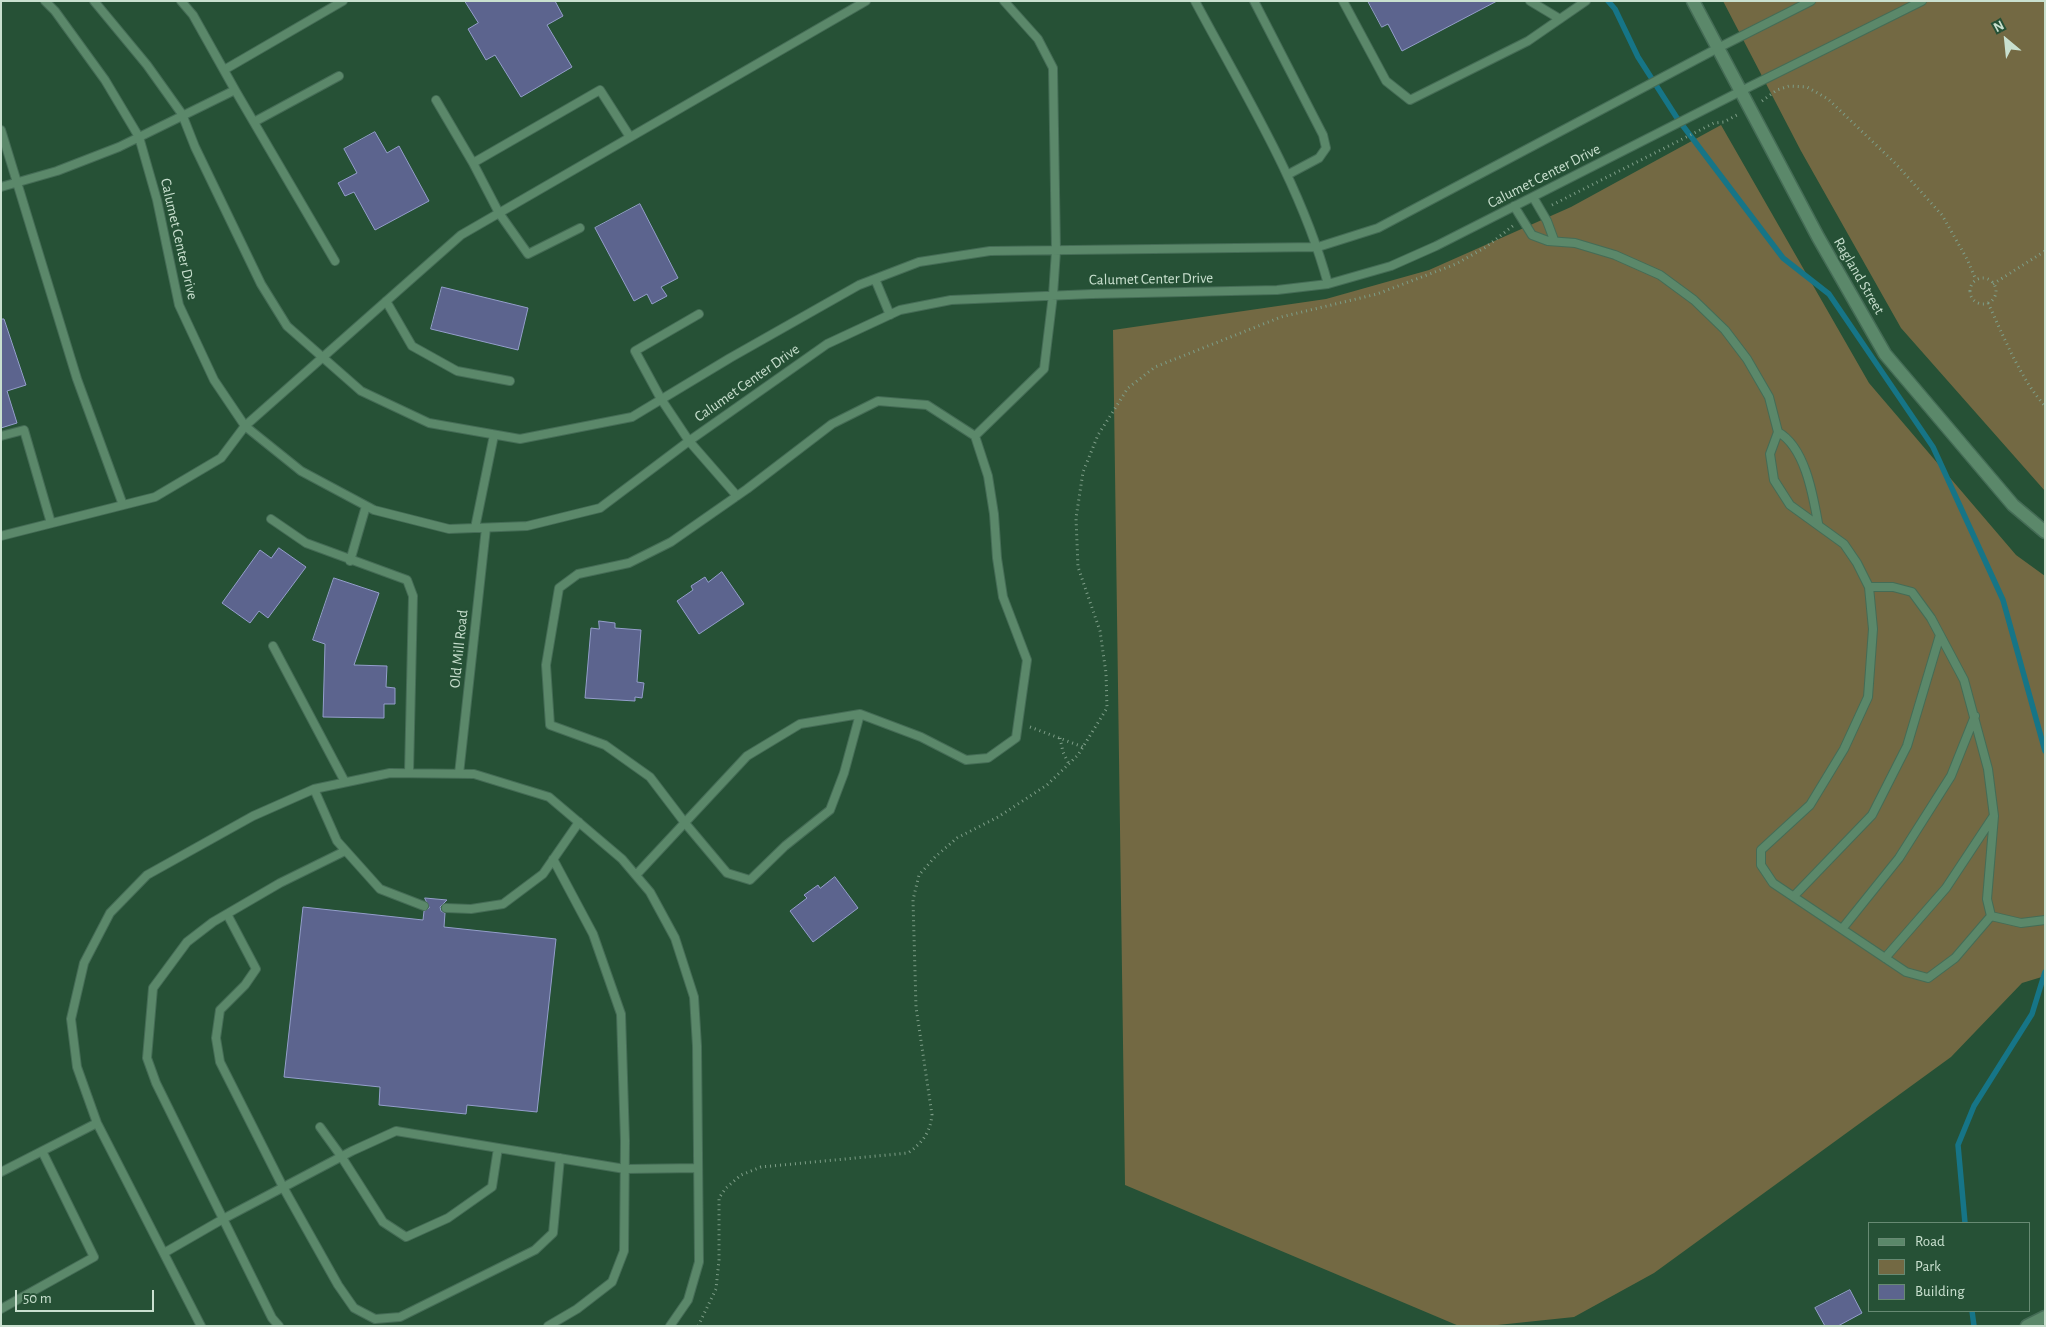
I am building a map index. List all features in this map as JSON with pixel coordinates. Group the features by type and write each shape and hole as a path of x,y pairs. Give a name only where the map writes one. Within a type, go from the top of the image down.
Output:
{"street":[{"name":"Ragland Street","path":"1693,1 1818,238 1885,354 2012,506 2045,532"},
{"path":"2027,1326 2045,1317"}],"lane":[{"name":"Calumet Center Drive","path":"45,1 55,11 105,80 139,137 157,200 179,305 214,380 245,426 301,471 366,506 374,510 449,529 527,526 600,508 689,441 827,344 900,310 950,300 1053,295 1277,290 1328,284 1391,266 1436,246 1922,1"},
{"name":"Calumet Center Drive","path":"94,1 147,64 182,114 195,147 261,284 287,326 361,391 429,423 520,439 632,417 730,358 842,295 919,262 990,251 1318,247 1378,228 1718,48 1811,1"},
{"path":"181,1 193,15 335,261"},
{"path":"324,1 328,10"},
{"path":"224,70 344,1"},
{"path":"1,536 155,497 222,458 245,426 461,235 866,1"},
{"path":"975,436 1044,369 1056,251 1053,68 1038,39 1004,1"},
{"path":"1195,1 1287,175 1318,247 1328,284"},
{"path":"1254,1 1323,135 1326,148 1318,158 1287,175"},
{"path":"1343,1 1386,81 1410,100 1528,41 1586,1"},
{"path":"1530,1 1560,19"},
{"path":"254,122 339,76"},
{"path":"1,187 57,171 119,147 182,114 235,90"},
{"path":"473,164 600,90 630,137"},
{"path":"436,100 499,213 528,254 580,228"},
{"path":"2,133 77,379 124,505"},
{"path":"1533,197 1547,221 1554,240"},
{"path":"1514,206 1532,235 1548,241 1575,243 1614,255 1660,275 1694,300 1725,330 1747,359 1769,397 1778,432 1770,454 1774,480 1790,505 1818,523 1844,544 1857,563 1869,587 1873,629 1868,697 1844,750 1810,805 1761,850 1761,864 1773,883 1906,972 1928,978 1955,958 1991,916"},
{"path":"876,279 890,315"},
{"path":"386,301 412,346 457,371 510,381"},
{"path":"699,314 635,351 662,399 689,441 737,496"},
{"path":"636,875 685,823 747,756 800,724 860,714 921,737 966,760 988,758 1016,738 1027,660 1003,597 996,558 994,514 988,476 975,436 927,405 878,401 832,424 737,496 671,542 629,563 578,574 559,588 546,664 550,725 605,745 650,777 685,823 727,874 750,880 785,846 830,810 844,773 860,714"},
{"path":"1,436 24,430 51,523"},
{"path":"1778,432 1787,438 1797,451 1813,495 1818,523"},
{"path":"475,528 494,435"},
{"path":"350,561 366,506"},
{"path":"271,519 306,542 350,561 407,580 413,596 408,773"},
{"name":"Old Mill Road","path":"459,774 486,528"},
{"path":"1869,587 1893,587 1912,592 1930,618 1964,680 1988,769 1994,816 1988,899 1991,916"},
{"path":"1794,896 1872,815 1906,746 1940,635"},
{"path":"273,646 345,782"},
{"path":"1842,929 1899,858 1951,776 1975,716"},
{"path":"201,1326 97,1123 77,1066 71,1018 84,963 110,914 147,875 253,816 314,789 390,773 408,773 474,774 548,797 622,859 650,892 675,938 694,997 697,1046 699,1262 688,1300 670,1326"},
{"path":"314,789 336,841 380,889 424,906"},
{"path":"1885,958 1946,888 1994,816"},
{"path":"446,908 471,909 503,904 543,874 579,822"},
{"path":"279,1326 272,1318 156,1083 147,1058 152,988 187,942 227,914 280,883 345,851"},
{"path":"548,1326 577,1309 612,1282 624,1251 625,1170 621,1014 593,934 553,859"},
{"path":"227,914 256,969 245,985 220,1010 216,1038 220,1062 283,1187 338,1285 354,1308 375,1318 400,1317 534,1250 553,1233 560,1158"},
{"path":"1991,916 2021,923 2045,920"},
{"path":"1,1172 97,1123"},
{"path":"320,1127 383,1222 406,1238 448,1218 492,1187 498,1148"},
{"path":"164,1254 223,1219 341,1156 396,1131 625,1170 698,1168"},
{"path":"1,1309 94,1257 42,1151"}],"path":[{"path":"1758,103 1777,90 1790,86 1807,87 1828,99 1895,163 1942,215 1967,259 1976,280"},
{"path":"1563,199 1714,123 1724,122"},
{"path":"698,1326 716,1289 719,1260 719,1198 726,1188 741,1175 762,1167 908,1153 921,1144 930,1128 932,1115 916,1007 913,900 919,875 935,856 957,838 998,818 1047,785 1069,764 1083,747 1107,708 1106,673 1100,631 1078,567 1076,518 1086,463 1098,435 1128,388 1156,367 1281,317 1377,294 1456,264 1486,247 1511,227"},
{"path":"1994,284 2045,251"},
{"path":"1987,279 1994,284 1995,295 1988,303 1979,304 1972,299 1971,287 1976,280 1987,279"},
{"path":"1988,303 2017,363 2036,396 2045,406"},
{"path":"1019,723 1083,747"},
{"path":"1060,737 1063,752 1069,764"}],"green space":[{"path":"1723,1 2045,1 2045,491 1901,328 1801,151"},
{"path":"1721,125 1869,383 2016,555 2045,576 2045,976 2022,983 1951,1057 1654,1273 1574,1317 1488,1326 1459,1326 1125,1185 1113,330 1326,299 1429,270 1571,207"}],"building":[{"path":"465,1 555,1 563,16 547,25 572,67 521,97 495,55 486,60 468,29 478,23"},
{"path":"1368,1 1497,1 1402,51 1388,24 1382,27"},
{"path":"375,132 387,153 399,146 429,201 375,230 354,192 345,196 338,183 357,173 344,149"},
{"path":"640,204 678,278 661,287 667,296 652,304 647,294 634,301 595,228"},
{"path":"442,287 528,308 518,350 431,329"},
{"path":"1,319 4,319 26,385 7,391 17,423 1,428"},
{"path":"279,548 306,567 268,618 259,611 250,623 222,603 260,550 271,558"},
{"path":"722,572 744,604 699,634 677,601 693,590 691,586 705,577 708,582"},
{"path":"334,578 379,593 354,665 387,666 386,687 395,688 395,704 384,704 384,718 323,717 325,644 313,640"},
{"path":"599,621 615,623 615,628 641,630 637,682 644,683 642,698 635,697 635,701 585,698 591,628 599,629"},
{"path":"835,877 858,908 813,942 790,911 807,898 804,895 818,885 820,888"},
{"path":"425,898 447,900 440,907 441,911 445,913 444,927 556,939 537,1112 467,1105 466,1114 379,1105 380,1087 284,1077 303,907 423,920 424,911 429,908"},
{"path":"1850,1290 1862,1313 1838,1326 1825,1326 1815,1308"}],"waterway":[{"path":"1608,1 1615,9 1638,57 1677,118 1783,258 1829,294 1933,447 2003,600 2045,751"},
{"path":"1965,1222 1958,1145 1974,1106 2032,1014 2045,972"},
{"path":"1972,1312 1974,1326"}]}
